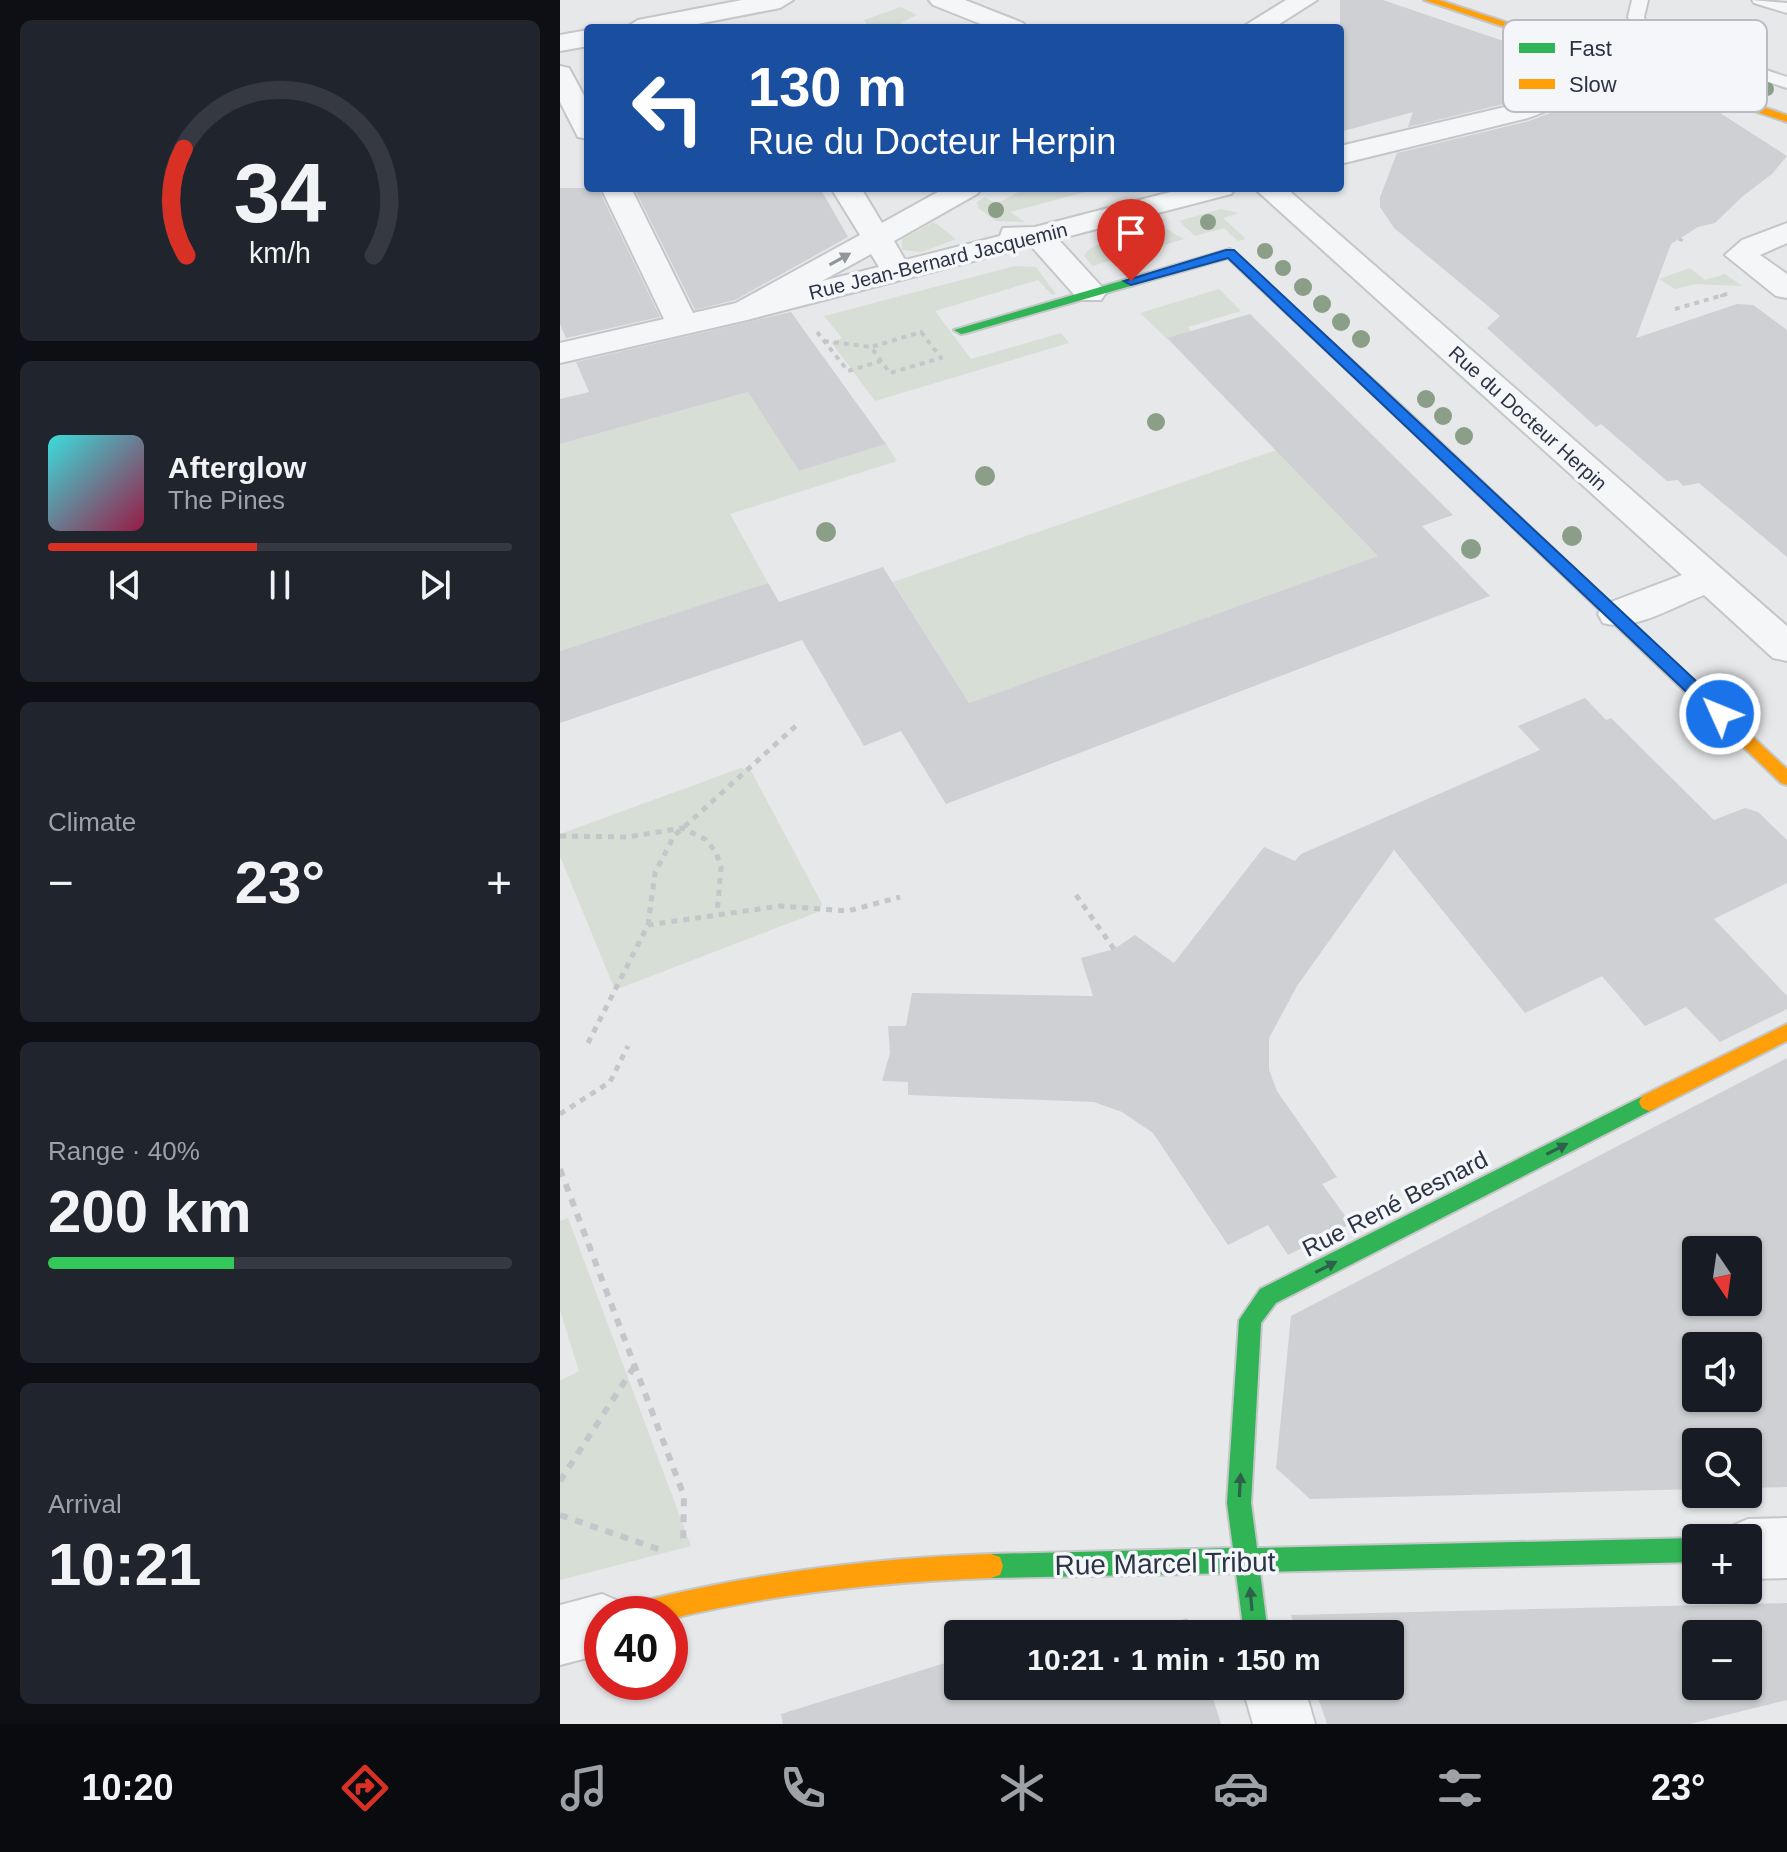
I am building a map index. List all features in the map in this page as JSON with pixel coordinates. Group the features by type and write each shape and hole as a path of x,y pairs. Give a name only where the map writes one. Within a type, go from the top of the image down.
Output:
{"street":[{"path":"665,24 738,13 780,0"},
{"path":"942,0 1004,24"},
{"path":"1261,24 1304,0"},
{"path":"1429,0 1503,25"},
{"path":"560,43 584,39"},
{"path":"560,74 584,123"},
{"path":"1344,153 1368,142 1503,100"},
{"path":"1767,111 1786,119"},
{"path":"1344,154 1515,112"},
{"path":"618,192 683,325"},
{"path":"848,192 898,272"},
{"path":"747,310 960,192"},
{"path":"962,192 955,213 962,225 1038,236 1090,293"},
{"name":"Rue Jean-Bernard Jacquemin","path":"561,352 792,299 1206,192"},
{"name":"Rue du Docteur Herpin","path":"1274,192 1787,648"},
{"path":"1787,232 1740,255 1787,289"},
{"path":"961,330 1230,253 1617,614 1787,779"},
{"path":"1617,614 1709,579"},
{"name":"Rue René Besnard","path":"1254,1620 1239,1503 1250,1320 1268,1296 1787,1032"},
{"path":"1762,1549 1787,1548"},
{"name":"Rue Marcel Tribut","path":"688,1602 720,1593 907,1568 1247,1563 1682,1550"},
{"path":"560,1635 584,1629"},
{"path":"1277,1700 1284,1724"}],"lane":[{"path":"1636,20 1640,0"},
{"path":"1760,0 1787,8"},
{"path":"1767,76 1787,83"}],"path":[{"path":"1675,309 1733,293"},
{"path":"792,299 848,371 881,361"},
{"path":"824,341 871,347 921,332 941,358 890,373 871,347"},
{"path":"588,1043 648,925 659,863 674,836 798,724"},
{"path":"560,836 628,837 682,828 705,839 716,852 721,868 717,913"},
{"path":"1076,895 1114,949"},
{"path":"648,925 780,906 841,912 900,897"},
{"path":"560,1114 610,1082 628,1046"},
{"path":"560,1169 684,1496 680,1596"},
{"path":"560,1481 634,1366"},
{"path":"560,1515 683,1557"}],"shaded area":[{"path":"901,7 917,15 902,24 866,24 864,20"},
{"path":"1018,192 1085,192 1010,212 1025,222 996,221 978,208 977,202 985,197 996,204"},
{"path":"1221,209 1239,213 1223,218 1246,239 1238,241 1224,228 1195,236 1179,221"},
{"path":"934,222 956,239 922,252 902,250 902,239"},
{"path":"1161,226 1184,239 1092,266 1084,256 1096,245"},
{"path":"1015,266 1036,267 1056,294 1052,295 1038,280 935,311 971,359 1061,333 1069,343 875,401 831,342 842,338 824,316"},
{"path":"1690,268 1705,280 1725,274 1742,286 1695,284 1675,289 1659,279"},
{"path":"1219,289 1241,311 1188,327 1191,331 1167,339 1140,313"},
{"path":"748,392 799,471 886,444 897,461 730,514 768,583 560,651 560,444"},
{"path":"1276,450 1378,556 969,703 893,582"},
{"path":"741,768 751,771 822,904 818,912 615,990 560,856 560,834"},
{"path":"568,1218 691,1546 560,1580 560,1381 579,1371 560,1310 560,1221"}],"building":[{"path":"1340,0 1383,0 1503,41 1503,104 1408,127 1413,112 1344,131 1344,24 1340,24"},
{"path":"1553,112 1719,112 1787,156 1772,174 1715,223 1698,227 1671,244 1636,338 1737,304 1753,305 1787,330 1787,557 1699,483 1683,486 1678,480 1667,481 1601,424 1596,427 1487,328 1500,316 1394,228 1380,207 1380,197 1397,153 1529,121"},
{"path":"560,188 584,188 584,192 600,192 660,317 566,338 560,324"},
{"path":"636,192 822,192 848,237 735,300 695,310"},
{"path":"791,312 886,444 799,471 748,392 560,444 560,399 589,392 576,362"},
{"path":"1250,314 1453,515 1422,526 1490,596 946,804 901,731 864,746 802,640 560,723 560,651 768,583 779,602 883,567 969,703 1378,556 1167,338"},
{"path":"1585,698 1606,720 1611,718 1714,820 1745,808 1758,812 1787,840 1787,883 1714,919 1787,996 1787,1009 1720,1042 1686,1007 1645,1026 1602,976 1525,1013 1394,850 1297,986 1269,1038 1269,1070 1277,1091 1337,1177 1322,1184 1351,1224 1288,1255 1268,1225 1228,1245 1153,1133 1122,1112 1094,1102 908,1095 908,1082 882,1081 890,1053 888,1026 906,1026 912,993 1093,996 1081,958 1114,949 1135,935 1174,963 1264,847 1295,861 1301,854 1540,750 1518,726"},
{"path":"1787,1058 1787,1487 1762,1488 1762,1428 1682,1428 1682,1489 1310,1499 1276,1468 1291,1316"},
{"path":"1787,1603 1787,1700 1690,1724 1327,1724 1319,1700 1404,1700 1404,1620 1293,1620 1291,1615"},
{"path":"944,1663 944,1700 1213,1700 1221,1724 783,1724 781,1714"}],"traffic: fast":[{"path":"961,330 1230,253 1402,414"},
{"path":"1254,1620 1239,1503 1250,1320 1268,1296 1649,1102"},
{"path":"991,1566 1682,1550"}],"traffic: slow":[{"path":"1429,0 1503,25"},
{"path":"1766,112 1787,119"},
{"path":"1402,414 1787,779"},
{"path":"1649,1102 1787,1032"},
{"path":"688,1602 814,1580 991,1566"}],"route":[{"path":"1131,281 1230,253 1720,714"}]}
